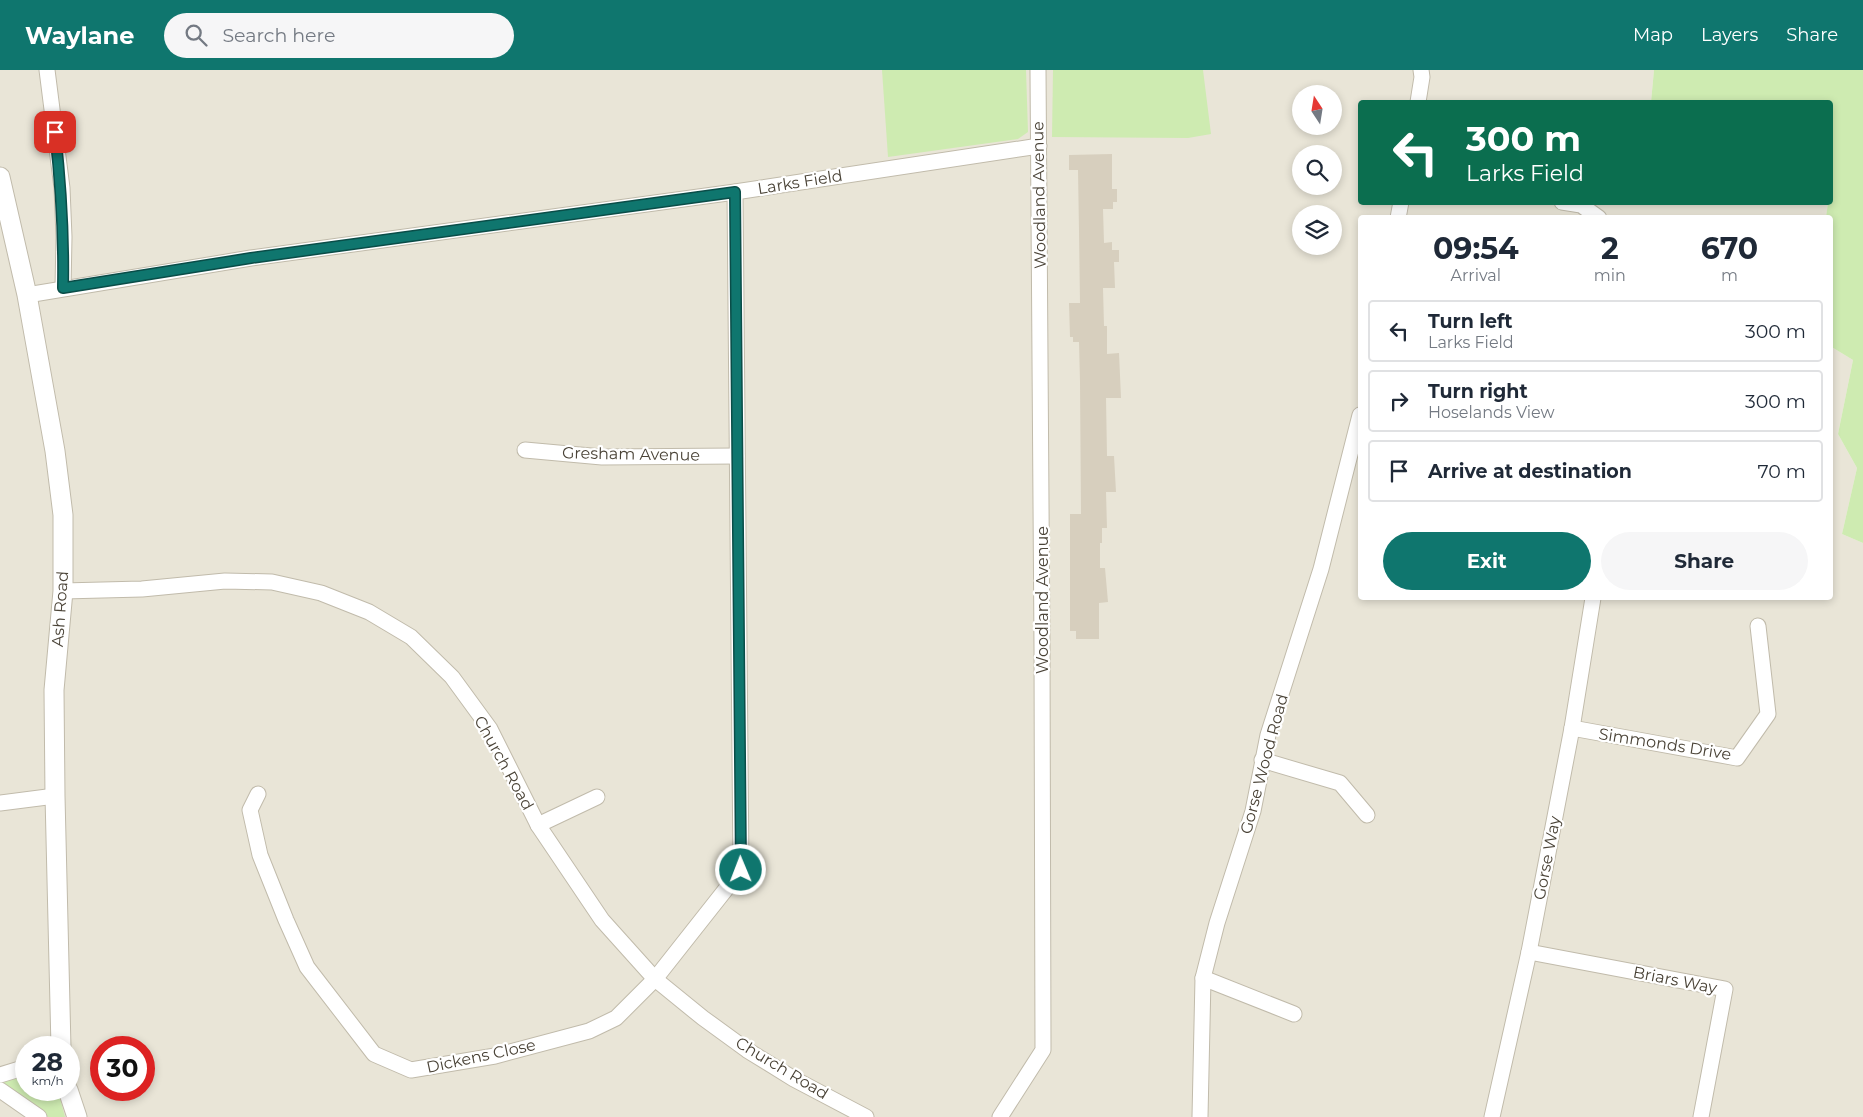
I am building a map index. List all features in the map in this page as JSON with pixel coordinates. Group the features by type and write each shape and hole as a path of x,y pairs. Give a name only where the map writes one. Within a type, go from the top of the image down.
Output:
{"street":[{"path":"48,70 62,188 63,288"},
{"name":"Woodland Avenue","path":"1000,1117 1043,1050 1040,146 1038,70"},
{"path":"1418,100 1421,70"},
{"name":"Larks Field","path":"27,294 251,258 735,192 1040,146"},
{"name":"Ash Road","path":"0,177 2,200 27,294 55,451 63,515 63,591 54,690 61,1036"},
{"path":"655,979 741,870 735,192"},
{"path":"1581,205 1595,215"},
{"name":"Gorse Wood Road","path":"1200,1117 1203,978 1217,923 1253,811 1268,735 1321,570 1358,423"},
{"name":"Gresham Avenue","path":"525,450 602,456 737,456"},
{"name":"Church Road","path":"63,591 142,589 225,581 272,582 321,593 369,612 411,637 452,677 490,730 538,825 602,920 655,979 702,1018 747,1050 794,1079 866,1117"},
{"name":"Gorse Way","path":"1492,1117 1529,952 1572,728 1592,600"},
{"name":"Simmonds Drive","path":"1572,728 1737,758 1768,714 1758,626"},
{"path":"1262,760 1340,783 1367,815"},
{"name":"Dickens Close","path":"258,794 250,810 260,855 286,920 307,967 374,1054 411,1070 495,1056 589,1031 616,1018 655,979"},
{"path":"0,803 55,796"},
{"path":"538,825 597,797"},
{"name":"Briars Way","path":"1529,952 1725,989 1701,1117"},
{"path":"1203,978 1294,1014"},
{"path":"0,1075 15,1070"},
{"path":"0,1090 39,1117"},
{"path":"72,1101 77,1117"}],"shaded area":[{"path":"0,70 1654,70 1651,100 1358,100 1358,205 1828,205 1826,215 1358,215 1358,600 1833,600 1833,348 1853,360 1838,434 1857,468 1842,534 1863,543 1863,1117 0,1117"}],"green space":[{"path":"882,70 1026,70 1028,132 1018,139 888,157"},
{"path":"1053,70 1203,70 1211,134 1188,138 1052,137"},
{"path":"1654,70 1863,70 1863,543 1842,534 1857,468 1838,434 1853,360 1833,348 1833,215 1826,215 1828,205 1833,205 1833,100 1651,100"},
{"path":"15,1077 15,1093 3,1085 5,1081"},
{"path":"28,1101 61,1101 65,1117 48,1117"}],"building":[{"path":"1112,154 1112,189 1117,189 1117,202 1113,202 1113,209 1103,209 1104,243 1112,242 1112,250 1119,250 1119,262 1114,262 1115,288 1103,288 1104,326 1107,326 1107,354 1119,353 1121,398 1106,398 1107,456 1114,456 1116,492 1106,492 1107,528 1102,528 1102,543 1100,543 1100,568 1105,568 1108,602 1099,603 1099,639 1076,639 1076,631 1070,631 1070,514 1081,514 1080,382 1079,342 1073,342 1073,337 1070,337 1069,303 1080,303 1079,231 1078,170 1069,170 1069,155"}],"route":[{"path":"55,132 62,188 63,288 251,258 735,192 741,870"}]}
